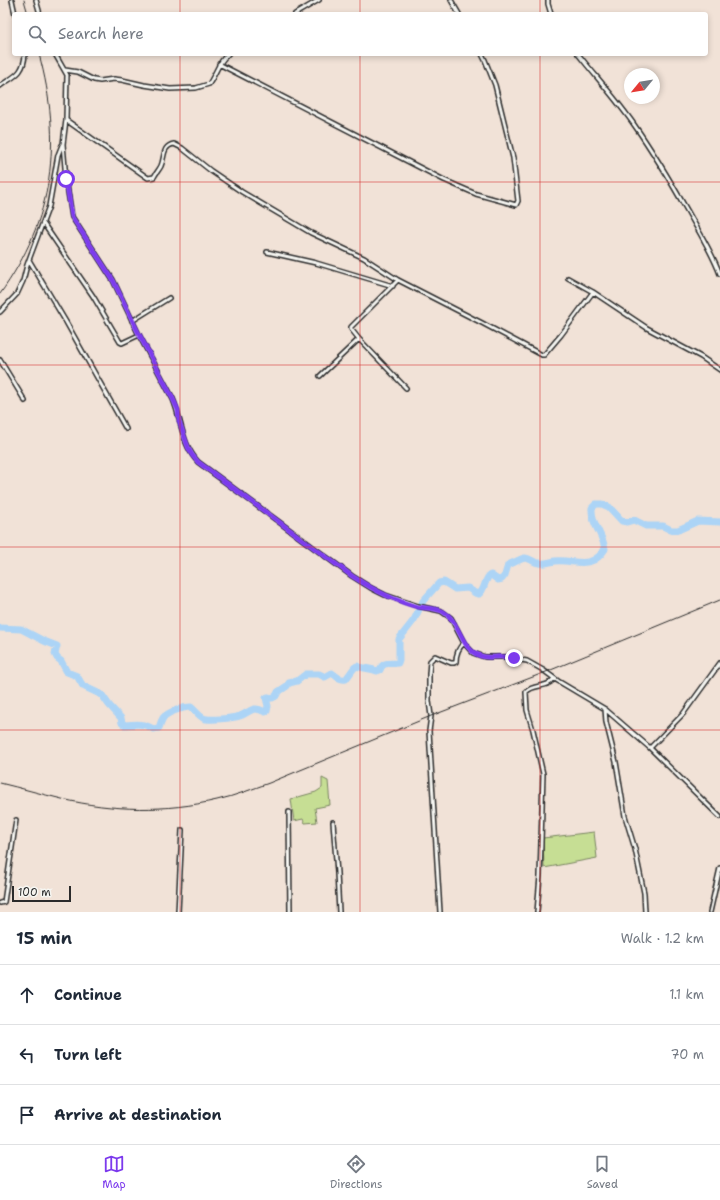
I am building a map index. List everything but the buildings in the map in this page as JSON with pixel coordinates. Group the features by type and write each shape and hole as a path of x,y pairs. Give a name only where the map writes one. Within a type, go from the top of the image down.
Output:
{"street":[{"path":"12,0 15,12"},
{"path":"36,0 39,12"},
{"path":"298,12 319,0"},
{"path":"451,0 458,12"},
{"path":"548,0 551,12"},
{"path":"0,86 19,73 24,56"},
{"path":"56,56 67,75 66,120 63,144 66,179 72,217 113,280 132,321 173,399 178,410 179,421 185,442 192,455 198,462 370,588 385,595 418,606 441,611 451,618 464,643 473,653 485,657 495,656 528,661 605,709 650,748 720,817"},
{"path":"65,70 78,72 94,80 100,81 118,79 170,89 188,89 209,84 219,64 226,56"},
{"path":"219,64 444,180 476,194 516,205 518,201 513,158 495,85 483,56"},
{"path":"580,56 618,103 655,156 708,246 720,274"},
{"path":"66,120 148,178 154,177 161,166 167,146 174,144 182,148 211,172 311,233 364,258 398,280 542,355 544,355 561,335 593,292"},
{"path":"0,312 20,290 27,265 49,206 58,155 63,144"},
{"path":"43,223 93,296 120,342 122,343 139,334"},
{"path":"267,252 316,263 394,286"},
{"path":"29,260 126,428"},
{"path":"568,278 593,292 647,328 701,357 720,370"},
{"path":"398,280 394,286 352,327 352,331 406,388"},
{"path":"132,321 169,298"},
{"path":"320,376 359,339"},
{"path":"0,360 25,401"},
{"path":"440,912 429,731 431,716 428,674 430,661 435,656 450,663 456,662 458,649 464,643"},
{"path":"650,748 683,714 720,663"},
{"path":"537,912 540,876 543,774 525,696 526,692 531,688 549,684 554,678"},
{"path":"605,709 606,722 616,762 625,816 635,849 644,892 646,912"},
{"path":"289,812 290,912"},
{"path":"0,903 4,902 16,820"},
{"path":"332,822 339,912"},
{"path":"178,912 182,830"},
{"path":"710,912 720,868"}],"green space":[{"path":"322,778 328,781 330,805 315,808 317,822 305,823 303,819 294,821 291,799 316,792 322,788"},
{"path":"594,832 597,858 544,868 543,838"}],"waterway":[{"path":"0,628 21,629 57,646 55,654 67,672 77,676 83,686 102,695 125,725 140,724 153,729 159,728 163,718 168,714 180,709 191,707 201,717 206,719 232,718 254,709 265,712 267,711 268,706 266,698 276,696 278,692 289,683 297,681 306,674 319,674 325,677 332,673 340,679 346,679 357,666 377,671 380,670 385,664 398,663 399,639 414,620 423,601 439,583 444,582 455,589 468,588 479,594 489,576 491,575 498,580 502,579 508,565 525,558 541,563 555,561 588,562 594,560 600,556 605,549 593,519 592,508 596,504 602,504 609,507 622,521 627,522 634,520 646,526 663,526 671,530 678,530 698,521 720,522"}],"railway":[{"path":"24,0 27,12"},
{"path":"0,294 18,266 32,237 42,208 49,179 51,118 39,56"},
{"path":"0,783 81,803 120,808 178,807 224,798 269,783 431,716 546,672 720,600"}],"route":[{"path":"66,179 72,217 113,280 173,399 178,410 183,436 192,455 198,462 370,588 385,595 418,606 441,611 447,615 456,625 464,643 473,653 485,657 495,656 514,658"}]}
